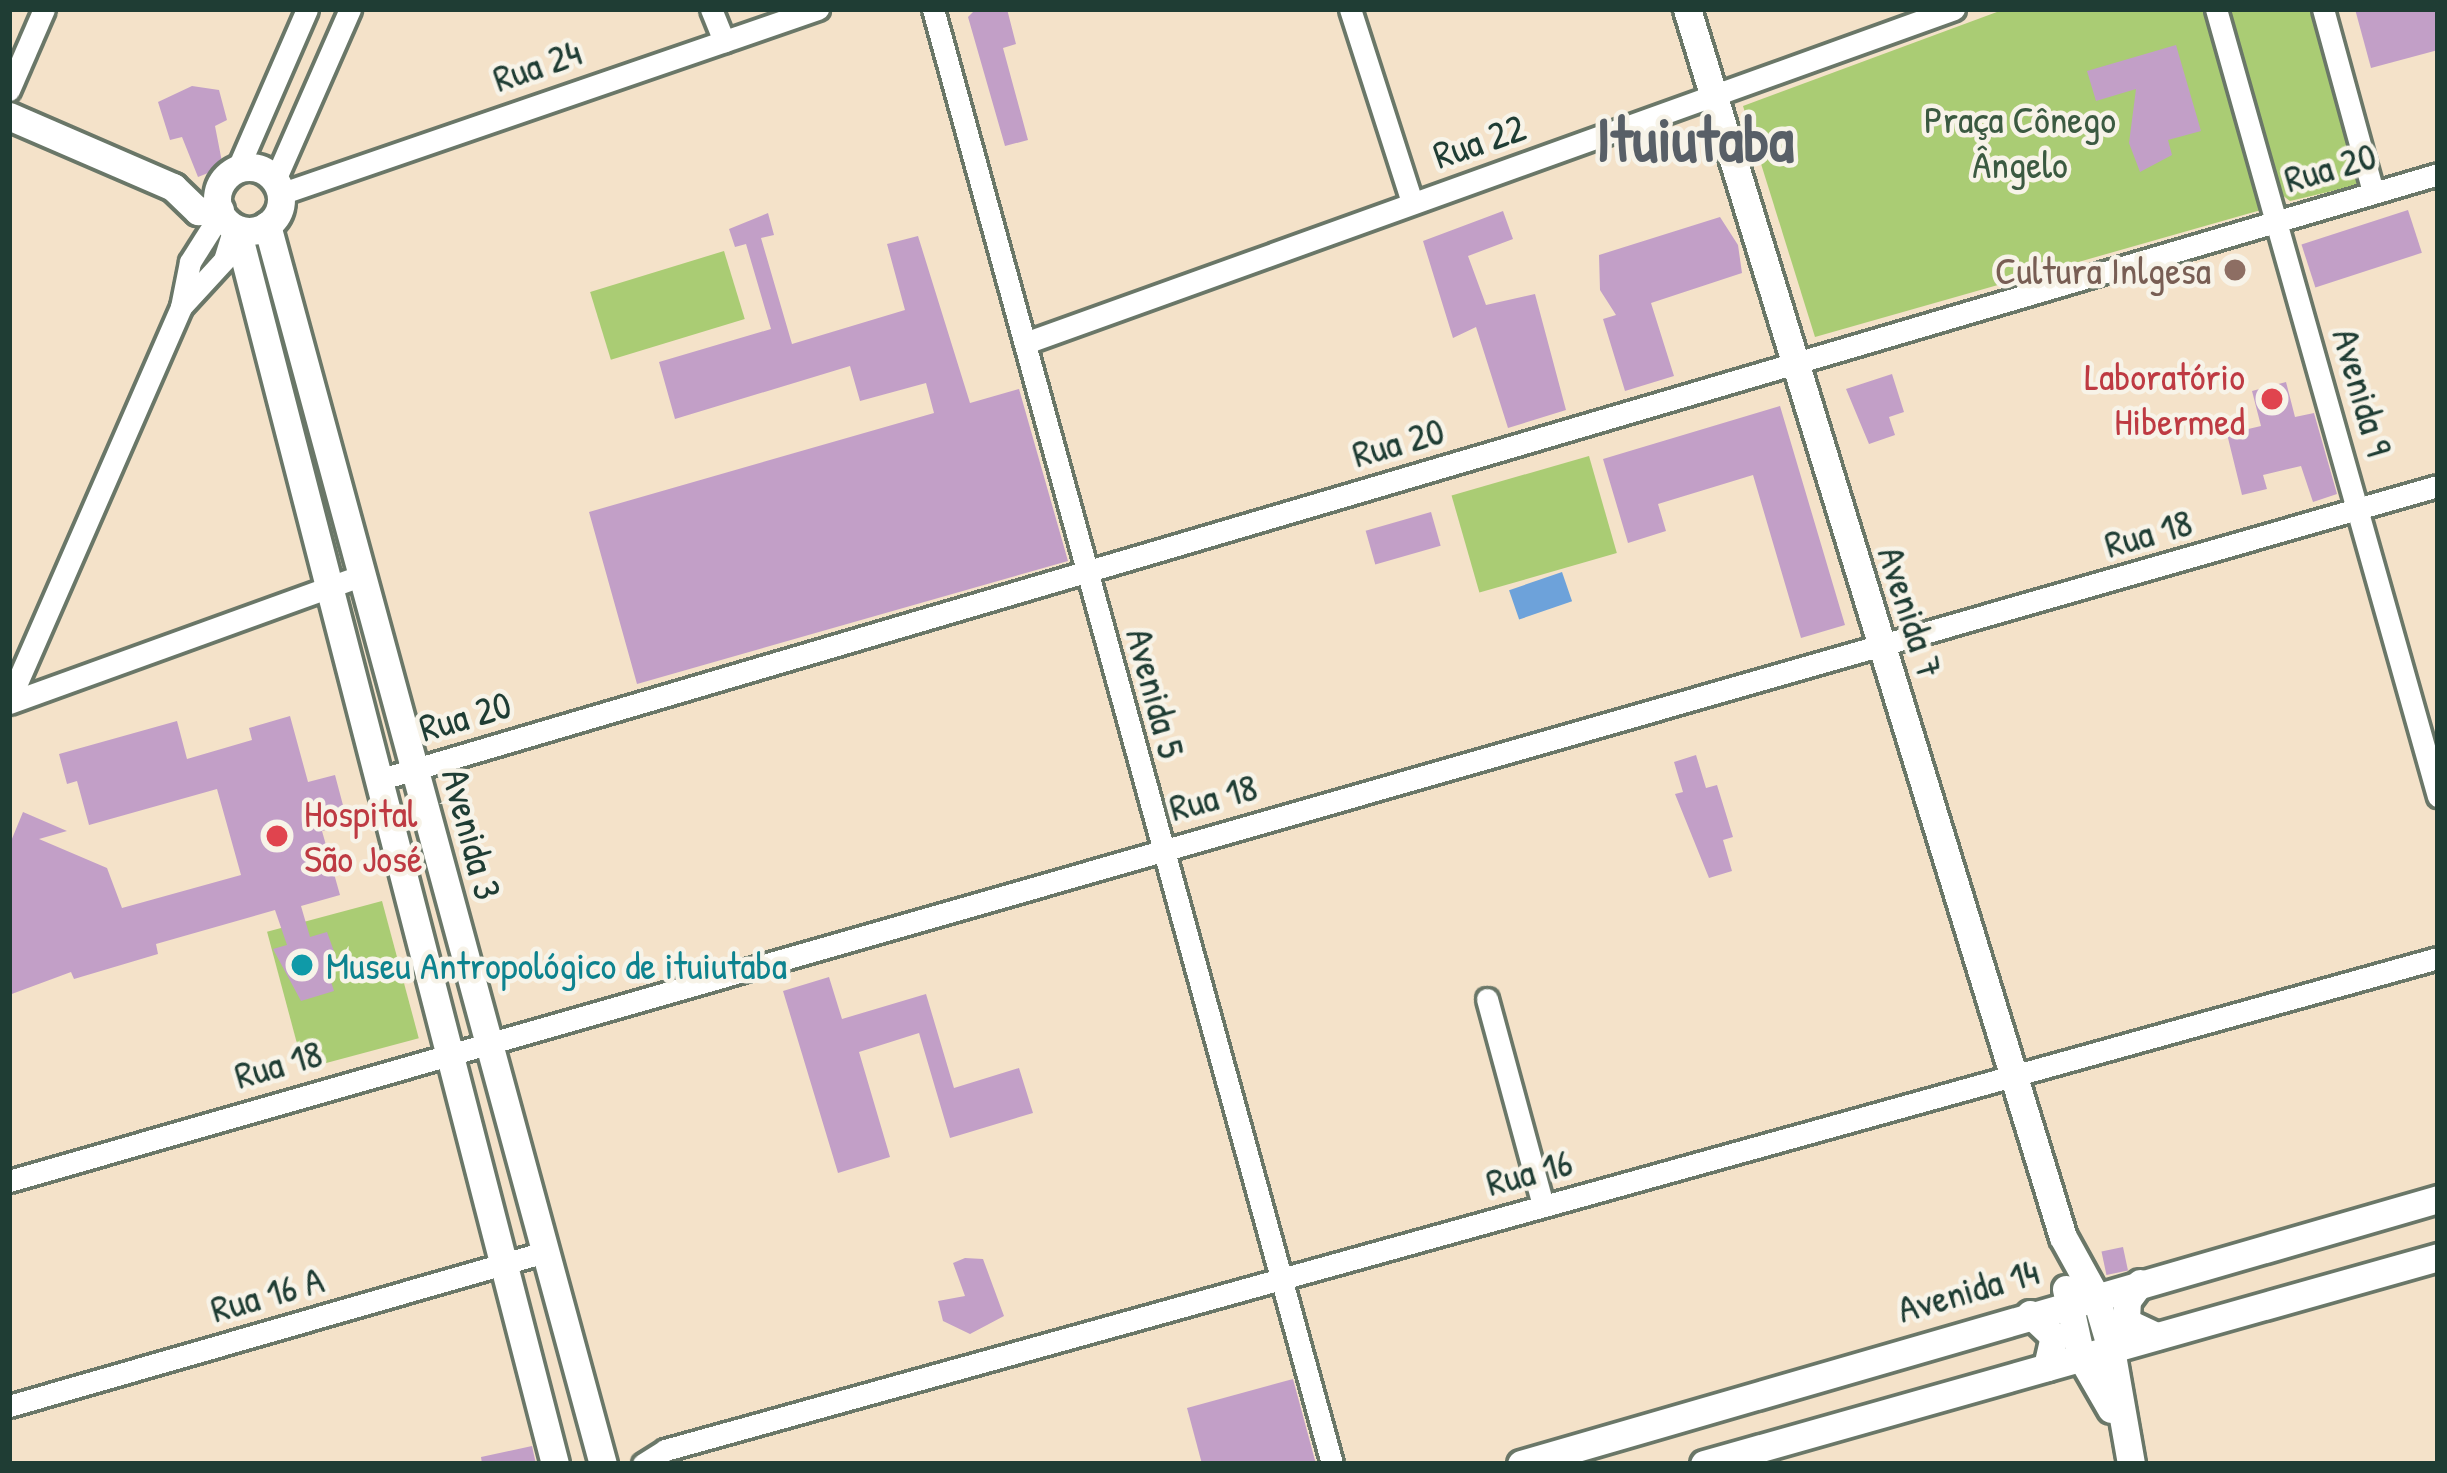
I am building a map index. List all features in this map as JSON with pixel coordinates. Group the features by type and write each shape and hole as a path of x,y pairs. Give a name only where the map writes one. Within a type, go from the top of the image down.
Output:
{"main road":[{"name":"Avenida 7","path":"1687,9 2081,1299 2111,1349 2118,1420 2131,1464"},
{"path":"9,116 173,187 198,211 228,205 262,169 278,187 267,225 228,205"},
{"name":"Avenida 3","path":"228,205 555,1464"},
{"name":"Avenida 3","path":"267,225 603,1464"},
{"name":"Avenida 14","path":"1521,1464 2438,1198"},
{"path":"1686,1417 1707,1436 1702,1464 1745,1455 2438,1257"},
{"path":"2140,1283 2127,1300 2126,1322 2156,1336"},
{"name":"Avenida 7","path":"2081,1299 2081,1357 2118,1420"},
{"path":"2030,1314 2054,1336 2047,1367"},
{"path":"1737,1402 1728,1432 1745,1455"}],"street":[{"path":"9,90 44,9"},
{"path":"9,702 181,307 190,262 228,205 307,9"},
{"path":"278,187 350,9"},
{"path":"711,9 724,41"},
{"name":"Rua 24","path":"278,187 818,9"},
{"name":"Avenida 5","path":"933,9 1028,342 1277,1279 1332,1464"},
{"path":"1350,9 1412,202"},
{"name":"Rua 22","path":"1028,342 1954,9"},
{"name":"Avenida 9","path":"2216,9 2438,796"},
{"path":"2323,9 2373,193"},
{"name":"Rua 20","path":"378,780 2438,174"},
{"name":"Rua 18","path":"9,1181 448,1051 1883,649 2438,486"},
{"path":"9,702 362,575"},
{"name":"Rua 16","path":"643,1464 665,1450 2438,958"},
{"path":"1487,998 1543,1205"},
{"name":"Rua 16 A","path":"9,1406 545,1252"}],"green space":[{"name":"Praça Cônego Ângelo","path":"2005,9 2206,9 2261,210 1815,337 1743,106"},
{"path":"2228,9 2315,9 2362,184 2290,201 2281,194"},
{"path":"724,251 745,319 611,360 590,292"},
{"path":"1589,456 1617,553 1479,593 1452,495"},
{"path":"382,901 419,1038 304,1069 267,932"}],"water":[{"path":"1562,572 1572,601 1519,620 1509,590"}],"building":[{"path":"976,9 1007,9 1016,44 1003,48 1028,140 1005,146 968,17"},
{"path":"2355,9 2438,9 2438,50 2371,68"},
{"path":"2176,45 2201,131 2168,140 2172,155 2140,172 2129,143 2136,89 2096,101 2087,71"},
{"path":"192,86 219,90 227,120 215,126 223,167 198,177 182,137 170,140 158,102"},
{"path":"2408,210 2422,253 2315,287 2301,245"},
{"path":"1503,211 1513,239 1468,256 1486,305 1535,294 1566,410 1508,428 1476,327 1453,338 1423,241"},
{"path":"768,213 774,235 761,238 792,344 905,310 887,244 918,236 970,403 1019,389 1068,561 637,684 589,512 934,413 926,383 860,401 850,366 675,419 659,362 771,329 746,244 735,247 729,229"},
{"path":"1720,217 1738,245 1742,273 1651,303 1674,376 1625,391 1603,319 1616,315 1600,290 1599,255"},
{"path":"1892,374 1904,412 1889,417 1895,435 1869,444 1846,389"},
{"path":"2286,382 2295,417 2314,413 2337,494 2313,502 2301,466 2263,475 2267,489 2242,495 2227,434 2261,426 2252,391"},
{"path":"1780,406 1845,625 1801,638 1753,475 1658,504 1666,531 1628,543 1603,459"},
{"path":"1431,512 1441,546 1375,564 1366,531"},
{"name":"Hospital São José","path":"290,716 308,782 335,775 348,824 322,831 340,895 301,906 310,937 327,932 336,957 324,960 334,991 301,1001 273,949 287,945 275,910 156,944 158,954 74,979 71,972 9,995 9,846 23,812 67,831 39,839 107,868 122,908 241,875 217,789 89,825 77,781 67,784 59,754 177,721 187,759 252,740 249,728"},
{"path":"1696,755 1706,788 1717,785 1733,837 1723,840 1732,871 1709,878 1675,794 1683,792 1674,762"},
{"path":"829,977 842,1019 926,994 954,1088 1019,1068 1033,1113 950,1138 919,1033 859,1052 890,1157 838,1173 783,991"},
{"path":"2123,1247 2128,1270 2106,1275 2101,1252"},
{"path":"983,1259 1004,1316 970,1334 943,1321 938,1301 965,1296 953,1263"},
{"path":"1293,1379 1316,1464 1202,1464 1187,1408"},
{"path":"532,1446 536,1464 482,1464 481,1457"}],"place":[{"name":"Cultura Inlgesa","path":"2235,270"},
{"name":"Laboratório Hibermed","path":"2272,399"},
{"name":"Hospital São José","path":"277,836"},
{"name":"Museu Antropológico de ituiutaba","path":"302,965"}],"district":[{"name":"Ituiutaba","path":"1695,138"}]}
